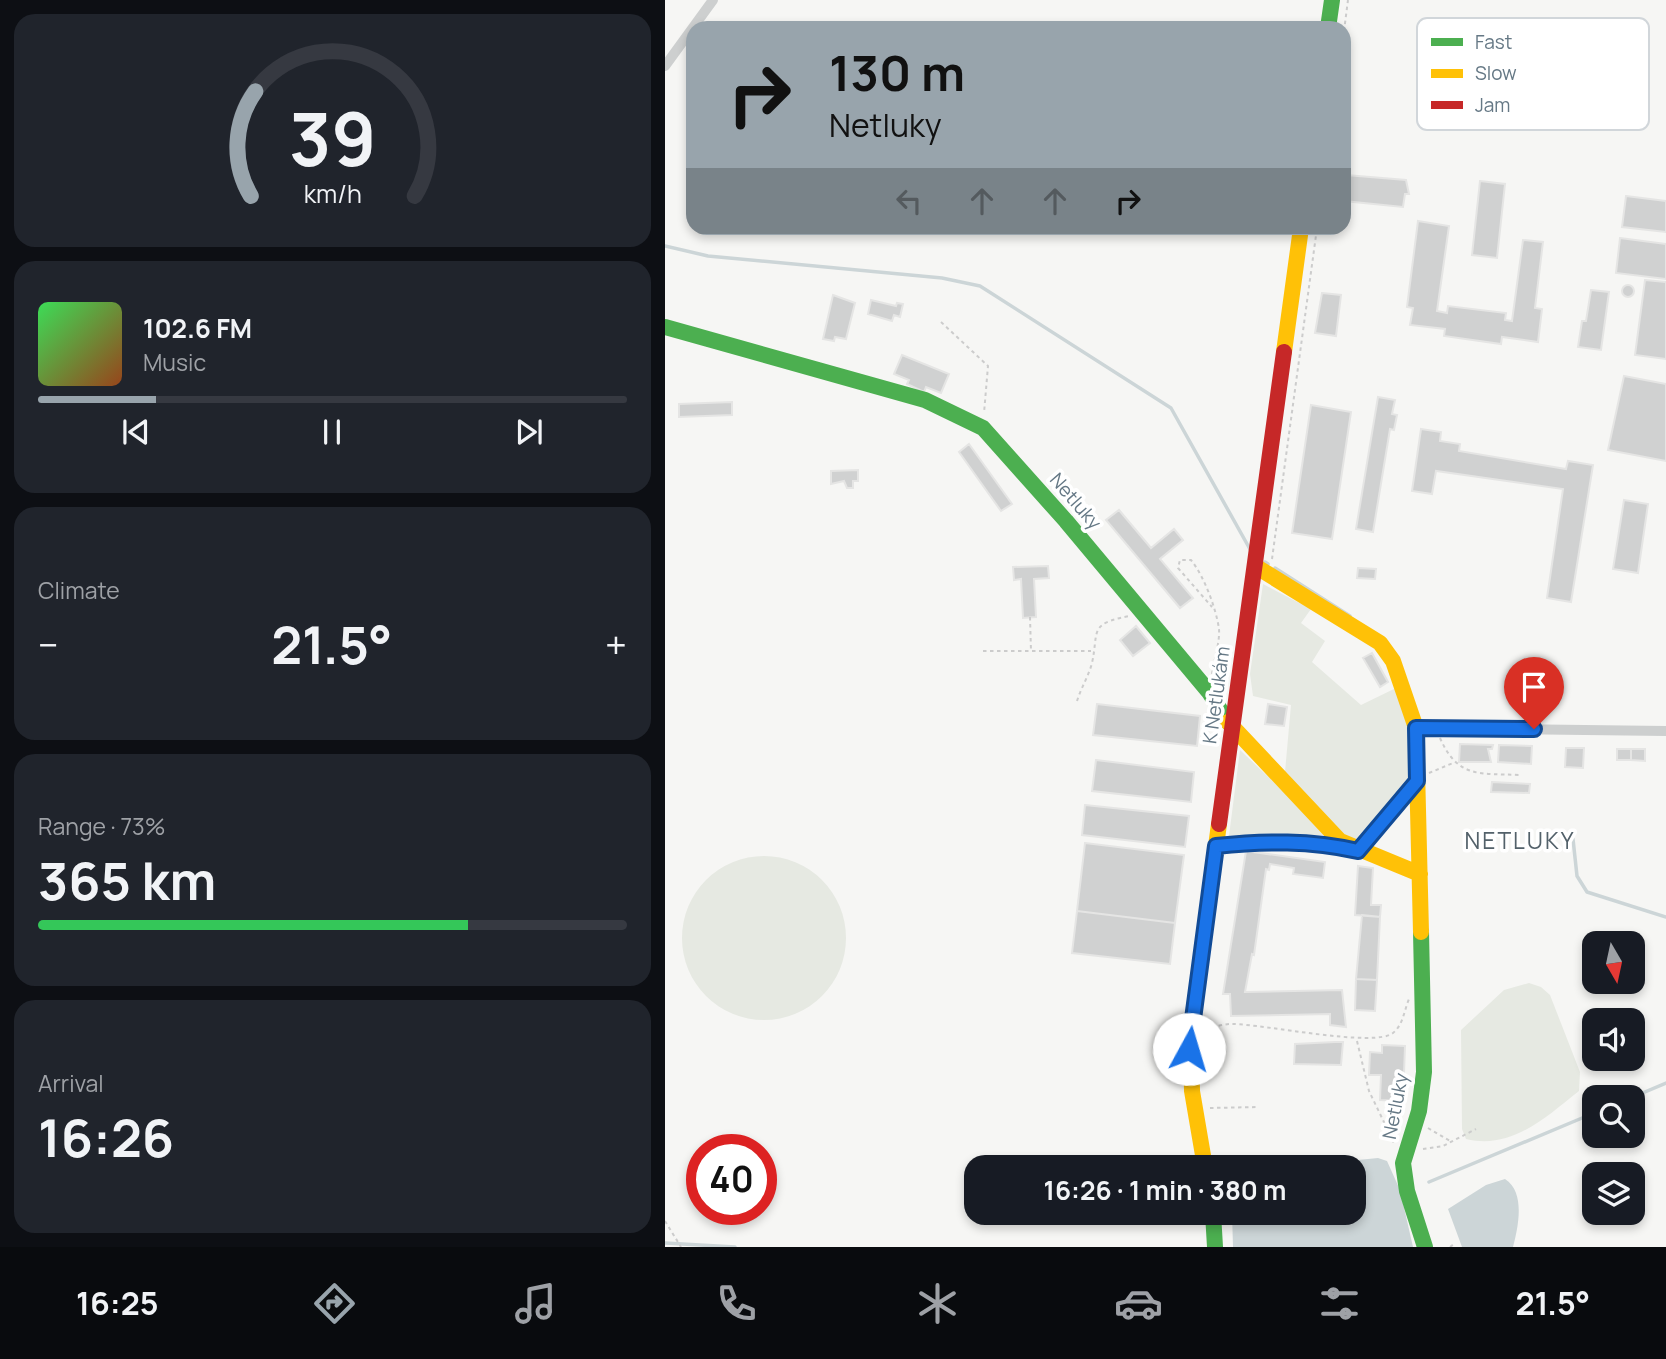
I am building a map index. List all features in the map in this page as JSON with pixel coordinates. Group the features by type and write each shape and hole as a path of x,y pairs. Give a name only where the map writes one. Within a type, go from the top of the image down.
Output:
{"street":[{"path":"698,21 713,0"},
{"path":"1329,21 1332,0"},
{"path":"665,66 686,37"},
{"name":"K Netlukám","path":"1203,1155 1190,1071 1191,1031 1300,235"},
{"name":"Netluky","path":"665,327 926,400 983,428 1209,692 1233,729 1340,841 1358,851"},
{"name":"Netluky","path":"1255,566 1380,643 1393,661 1416,728 1424,1072 1417,1116 1403,1163 1407,1191 1425,1247"},
{"path":"1416,728 1666,731"},
{"path":"1358,851 1417,781"},
{"name":"Netluky","path":"1216,846 1263,841 1322,843 1358,851 1420,874"},
{"path":"1214,1225 1215,1247"}],"path":[{"path":"1345,21 1348,0"},
{"path":"1271,574 1316,235"},
{"path":"940,323 988,366 983,428"},
{"path":"1209,692 1219,630 1212,607 1197,567 1191,560 1180,560 1178,568 1212,607"},
{"path":"1077,701 1092,664 1097,631 1105,621 1128,616 1147,618"},
{"path":"1030,617 1031,651"},
{"path":"983,651 1092,651"},
{"path":"1435,728 1454,762 1466,772 1519,775"},
{"path":"1417,781 1454,762"},
{"path":"1191,1031 1230,1024 1302,1030 1357,1040 1390,1036 1400,1027 1411,993"},
{"path":"1357,1040 1369,1091 1394,1143 1407,1149 1420,1150 1451,1142 1476,1129"},
{"path":"1195,1108 1258,1107"},
{"path":"1417,1116 1432,1132 1451,1142"},
{"path":"665,1221 681,1247"},
{"path":"1450,1247 1454,1244"}],"shaded area":[{"path":"1263,584 1311,609 1301,623 1325,641 1312,662 1361,705 1398,687 1411,736 1410,770 1395,801 1362,839 1347,840 1285,772 1291,705 1253,696 1250,674"},
{"path":"1240,750 1329,835 1229,836"},
{"path":"764,856 795,862 822,880 840,907 846,938 840,969 822,996 795,1014 764,1020 733,1014 706,996 688,969 682,938 688,907 706,880 733,862"},
{"path":"1529,983 1541,987 1550,995 1580,1072 1579,1091 1540,1121 1513,1136 1498,1140 1466,1139 1462,1129 1461,1030 1504,990"},
{"path":"1378,1158 1387,1161 1400,1190 1413,1247 1233,1247 1232,1225 1366,1225 1366,1159"},
{"path":"1505,1179 1512,1185 1518,1201 1518,1221 1513,1247 1462,1247 1448,1209 1486,1185"}],"building":[{"path":"1351,175 1406,180 1409,194 1405,194 1403,207 1351,202"},
{"path":"1480,181 1505,184 1497,258 1472,255"},
{"path":"1626,196 1666,201 1666,232 1622,227"},
{"path":"1418,221 1449,226 1437,311 1447,313 1448,306 1506,313 1505,320 1512,321 1523,240 1543,242 1535,308 1542,309 1538,342 1502,337 1501,344 1444,336 1445,329 1410,325 1413,308 1407,307"},
{"path":"1620,238 1666,244 1666,279 1616,273"},
{"path":"1645,280 1666,282 1666,359 1635,355"},
{"path":"1628,285 1634,291 1628,297 1622,291"},
{"path":"1591,290 1609,292 1601,350 1578,347"},
{"path":"1322,293 1341,295 1336,336 1315,333"},
{"path":"833,295 855,303 846,339 835,337 834,341 823,339"},
{"path":"871,300 896,306 897,303 903,304 900,317 894,315 892,321 868,314"},
{"path":"902,355 949,374 941,393 926,387 924,392 907,384 909,380 894,374"},
{"path":"1624,376 1666,384 1666,461 1608,450"},
{"path":"1378,397 1395,400 1392,414 1397,415 1394,430 1390,429 1373,532 1356,529"},
{"path":"732,402 732,415 679,417 679,404"},
{"path":"1311,405 1351,412 1332,539 1292,533"},
{"path":"1421,429 1441,432 1440,441 1460,444 1459,451 1566,469 1568,461 1593,465 1571,602 1547,598 1563,489 1436,471 1432,494 1412,491"},
{"path":"969,444 1012,504 1001,511 959,452"},
{"path":"858,470 858,481 853,481 853,488 847,488 844,481 831,484 831,471"},
{"path":"1624,500 1648,504 1638,573 1613,569"},
{"path":"1119,510 1151,548 1174,529 1183,540 1160,559 1193,598 1180,608 1106,520"},
{"path":"1048,566 1049,578 1034,579 1036,617 1023,618 1021,579 1014,580 1013,567"},
{"path":"1358,568 1376,569 1375,579 1357,578"},
{"path":"1136,626 1150,643 1133,656 1120,640"},
{"path":"1372,653 1388,682 1380,687 1363,658"},
{"path":"1097,704 1200,716 1197,746 1093,735"},
{"path":"1268,704 1287,707 1284,726 1265,724"},
{"path":"1460,744 1493,745 1492,749 1488,749 1491,762 1459,762"},
{"path":"1499,745 1532,746 1531,764 1498,762"},
{"path":"1566,748 1584,748 1583,768 1565,767"},
{"path":"1617,749 1631,749 1631,760 1617,760"},
{"path":"1631,749 1645,749 1645,761 1631,760"},
{"path":"1096,760 1194,772 1191,802 1092,791"},
{"path":"1492,782 1530,784 1529,793 1491,792"},
{"path":"1085,805 1189,816 1185,847 1082,835"},
{"path":"1085,843 1184,855 1175,923 1077,911"},
{"path":"1246,851 1325,862 1323,878 1293,874 1294,868 1270,864 1269,870 1266,869 1254,955 1252,954 1245,992 1342,990 1346,1027 1330,1025 1330,1014 1231,1016 1230,994 1223,994"},
{"path":"1358,866 1373,868 1371,905 1381,905 1380,917 1355,915"},
{"path":"1077,911 1175,923 1170,964 1072,953"},
{"path":"1362,915 1380,917 1377,980 1356,979"},
{"path":"1356,979 1377,980 1375,1011 1355,1010"},
{"path":"1343,1042 1341,1065 1294,1064 1295,1044"},
{"path":"1382,1045 1405,1046 1403,1101 1380,1100 1381,1075 1369,1075 1370,1052 1382,1053"}],"waterway":[{"path":"665,246 708,256 942,278 980,286 1171,408 1251,551"},
{"path":"1275,568 1350,616"},
{"path":"1573,839 1577,876 1587,892 1666,917"},
{"path":"1645,1092 1666,1083"},
{"path":"1429,1182 1582,1118"},
{"path":"665,1243 735,1247"}],"traffic: fast":[{"path":"1329,21 1332,0"},
{"path":"665,327 925,400 983,428 1066,521 1209,692 1228,722"},
{"path":"1421,932 1424,1072 1419,1111 1403,1163 1407,1191 1425,1247"},
{"path":"1214,1225 1215,1247"}],"traffic: slow":[{"path":"1284,352 1300,235"},
{"path":"1255,566 1380,643 1393,661 1416,728 1421,932"},
{"path":"1228,722 1340,841 1420,874"},
{"path":"1203,1155 1192,1091 1191,1031 1219,824"}],"traffic: jam":[{"path":"1219,824 1284,352"}],"district":[{"name":"NETLUKY","path":"1520,841"}],"route":[{"path":"1189,1049 1216,846 1263,841 1322,843 1358,851 1417,781 1416,728 1534,729"}]}
